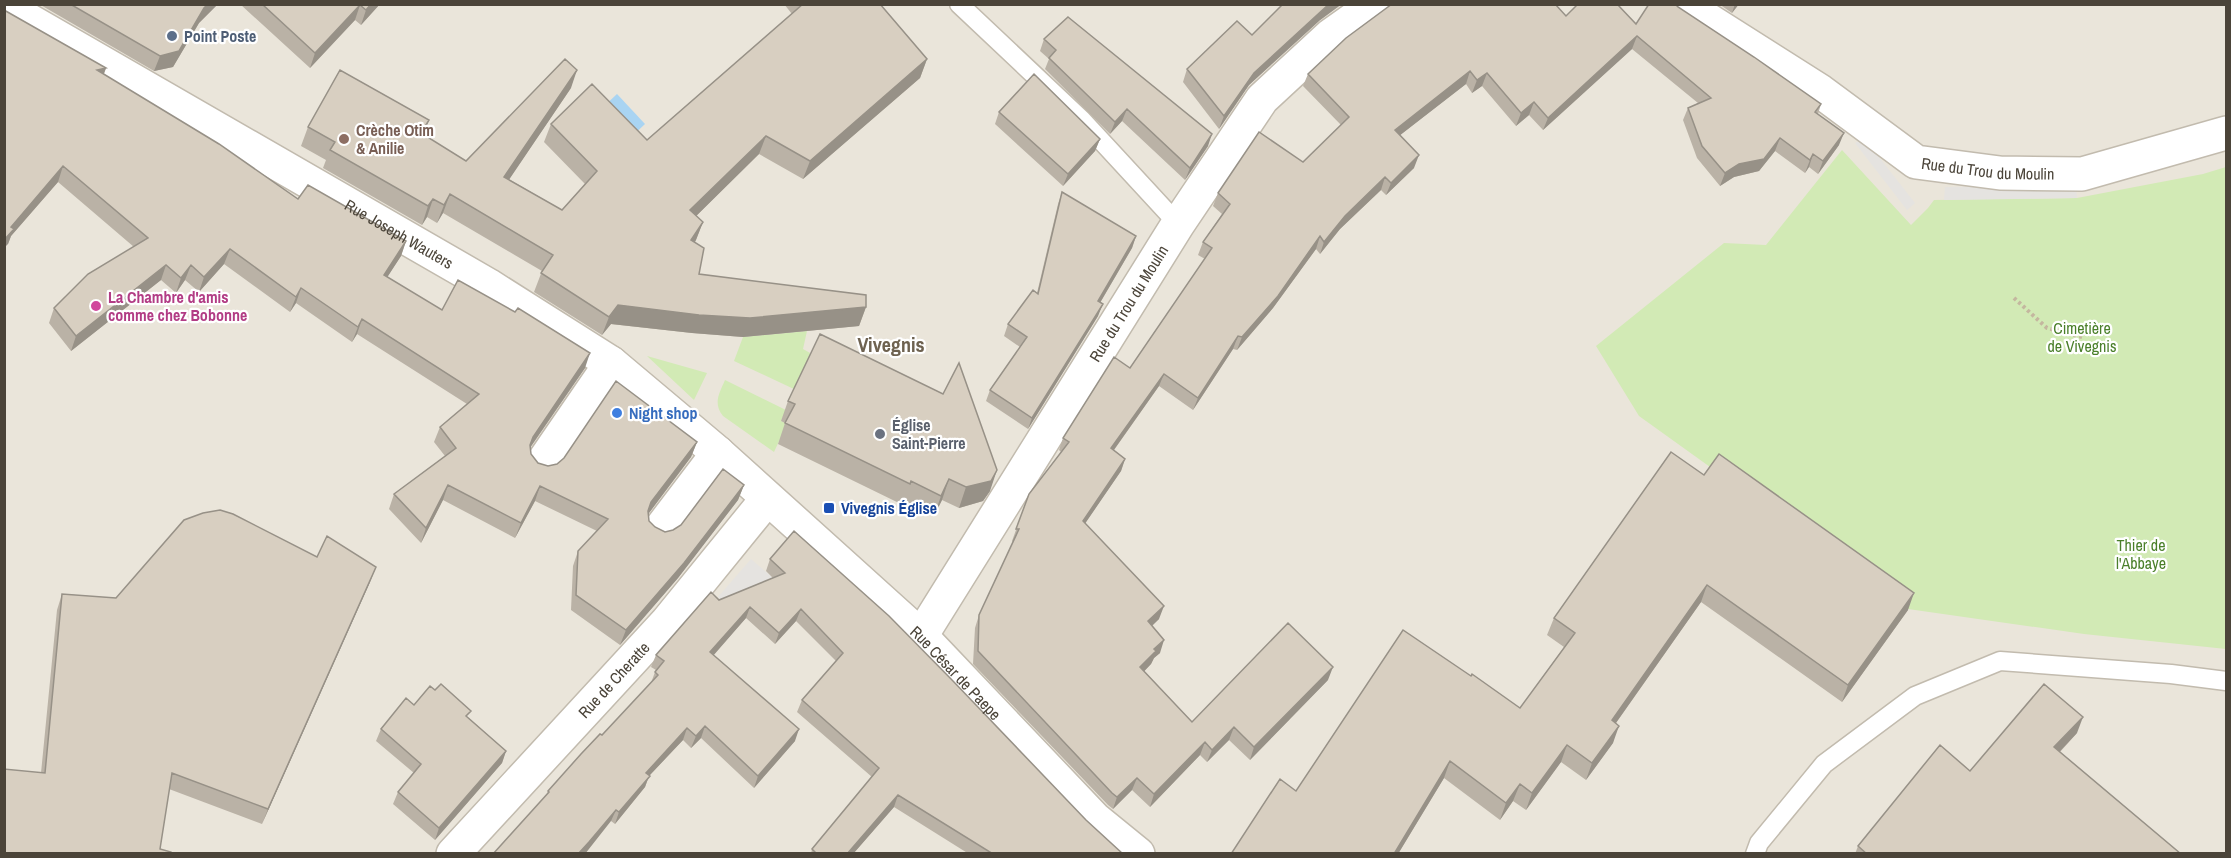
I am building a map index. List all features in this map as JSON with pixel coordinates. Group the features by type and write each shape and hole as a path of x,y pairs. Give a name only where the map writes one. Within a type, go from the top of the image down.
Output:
{"street":[{"name":"Rue du Trou du Moulin","path":"921,636 1178,224 1262,99 1330,36 1375,4"},
{"name":"Rue du Trou du Moulin","path":"1683,4 1820,91 1916,162 2000,173 2082,174 2226,133"},
{"name":"Rue Joseph Wauters","path":"4,6 488,285 611,363 718,453 767,499"},
{"path":"543,462 611,363"},
{"path":"661,528 718,453"},
{"name":"Rue César de Paepe","path":"767,499 921,636 1095,819 1138,854"},
{"name":"Rue de Cheratte","path":"453,854 667,622 767,499"}],"lane":[{"path":"959,4 1082,120 1178,224"},
{"path":"1755,854 1759,843 1824,764 1915,696 2000,661 2171,674 2226,681"}],"path":[{"path":"2014,298 2047,328 2082,337"}],"shaded area":[{"path":"5,5 2226,5 2226,853 5,853"},
{"path":"1864,138 1915,203 1907,210 1855,143"},
{"path":"2076,185 2077,198 1944,200 1945,187"},
{"path":"751,559 772,577 739,615 718,597"}],"green space":[{"path":"1842,150 1911,225 1934,200 2077,198 2203,174 2226,167 2226,649 2084,634 1908,609 1639,416 1596,346 1724,243 1766,245"},
{"path":"807,331 803,349 819,358 796,390 734,361 743,337"},
{"path":"647,356 707,373 694,400"},
{"path":"725,380 786,410 781,421 787,424 774,452 723,416 718,403"}],"water":[{"path":"617,94 645,124 629,139 601,109"}],"building":[{"path":"70,4 208,4 179,51 160,56"},
{"path":"262,4 371,4 366,10 360,5 315,53"},
{"path":"803,4 880,4 927,59 810,161 766,136 690,210 703,222 691,240 704,248 699,274 866,295 866,307 750,318 699,315 618,305 609,317 541,273 553,255 450,194 444,205 433,199 428,206 330,150 335,142 308,127 340,70 429,120 421,133 466,161 565,59 577,70 504,177 562,210 597,171 551,124 592,84 647,140"},
{"path":"1283,4 1329,4 1254,73 1224,116 1187,69 1237,21 1252,35"},
{"path":"1392,4 1555,4 1566,16 1578,4 1617,4 1636,24 1649,4 1675,4 1821,104 1815,112 1844,133 1823,161 1813,154 1810,160 1780,138 1764,159 1739,164 1725,173 1702,146 1688,108 1711,98 1637,36 1548,118 1534,102 1521,113 1487,73 1477,80 1470,71 1395,130 1419,155 1391,183 1385,177 1345,216 1324,242 1320,236 1278,296 1242,337 1238,336 1198,398 1164,374 1111,448 1125,459 1083,521 1164,606 1148,621 1164,640 1140,667 1192,722 1288,623 1333,667 1254,747 1234,727 1212,750 1205,742 1154,794 1137,778 1117,797 978,651 979,615 1019,529 1016,529 1029,494 1069,442 1063,438 1114,357 1130,368 1212,248 1203,242 1230,204 1218,193 1259,132 1303,162 1349,117 1308,74 1346,38"},
{"path":"4,10 106,68 97,70 219,144 298,199 308,185 406,241 384,275 442,310 458,280 515,312 518,308 590,353 533,437 530,445 531,454 538,463 548,466 557,464 564,458 616,381 697,442 651,502 648,511 649,521 655,527 665,532 681,525 723,469 744,485 684,563 626,630 576,595 578,551 608,519 540,486 521,523 448,485 426,528 394,494 456,448 440,427 479,394 362,319 358,327 301,288 296,297 230,249 204,277 191,265 181,278 166,265 76,336 54,308 88,274 148,238 63,166 11,227 14,229 4,240"},
{"path":"1068,17 1212,134 1190,168 1127,109 1115,122 1049,58 1056,50 1044,39"},
{"path":"1034,74 1100,139 1068,174 999,112"},
{"path":"1062,192 1136,236 1098,301 1103,304 1032,418 990,390 1027,337 1008,324 1033,290 1038,294"},
{"name":"Église Saint-Pierre","path":"820,334 943,394 959,363 997,470 991,481 966,487 949,479 941,496 911,481 910,484 785,423 795,404 788,401"},
{"path":"1671,452 1704,475 1719,454 1914,593 1848,685 1707,585 1612,720 1619,726 1592,763 1567,745 1532,793 1520,784 1506,803 1450,761 1394,854 1231,854 1280,779 1296,791 1403,630 1520,708 1575,633 1554,618"},
{"path":"220,510 233,514 317,557 327,536 376,567 268,809 172,773 160,849 171,852 171,854 4,854 4,769 45,773 62,594 116,598 184,520"},
{"path":"794,531 889,616 1086,820 1123,854 993,854 898,795 847,854 817,854 812,849 879,768 802,700 843,653 801,609 779,633 750,607 710,652 799,729 758,776 705,726 696,736 687,728 646,773 650,776 619,812 616,810 578,854 493,854 581,754 658,675 655,672 664,661 656,655 711,592 719,600 785,573 770,559"},
{"path":"441,684 471,711 466,716 506,751 439,828 398,792 421,764 381,729 406,698 414,705 430,686 435,690"},
{"path":"2044,684 2083,717 2054,747 2181,854 1867,854 1858,846 1940,745 1970,771"}],"place":[{"name":"Point Poste","path":"172,36"},
{"name":"Crèche Otim & Anilie","path":"344,139"},
{"name":"La Chambre d'amis comme chez Bobonne","path":"96,306"},
{"name":"Night shop","path":"617,413"},
{"name":"Église Saint-Pierre","path":"880,434"},
{"name":"Vivegnis Église","path":"829,508"}],"district":[{"name":"Vivegnis","path":"891,344"}],"park label":[{"name":"Cimetière de Vivegnis","path":"2082,337"},
{"name":"Thier de l'Abbaye","path":"2141,554"}]}
